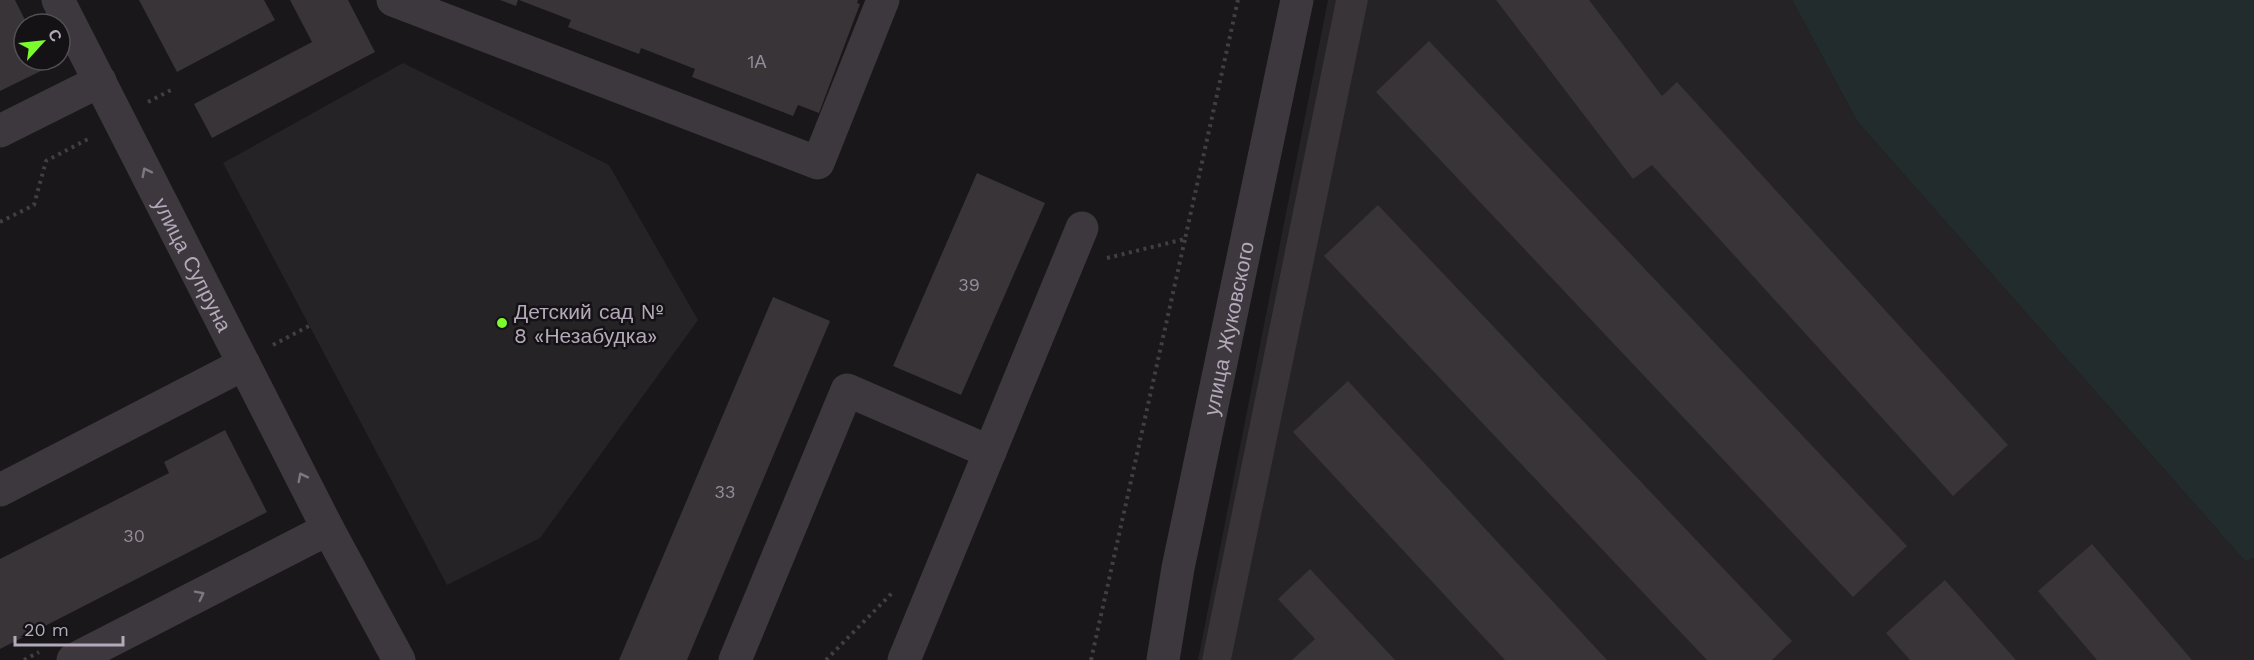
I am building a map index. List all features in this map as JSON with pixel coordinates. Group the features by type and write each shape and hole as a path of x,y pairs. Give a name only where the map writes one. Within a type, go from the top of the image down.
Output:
{"street":[{"name":"улица Супруна","path":"58,0 100,81 257,355 328,529 399,660"},
{"path":"393,0 818,163 883,0"},
{"name":"улица Жуковского","path":"1162,660 1178,568 1297,0"},
{"path":"0,131 100,81"},
{"path":"904,660 1082,228"},
{"path":"0,490 257,355"},
{"path":"735,660 847,390 990,452"},
{"path":"58,655 328,529"}],"path":[{"path":"1091,660 1238,0"},
{"path":"144,104 171,90"},
{"path":"0,222 34,206 46,161 89,138"},
{"path":"1066,268 1185,239"},
{"path":"257,355 309,326"},
{"path":"24,660 58,655"}],"shaded area":[{"path":"1328,0 1792,0 1857,121 2245,561 2254,558 2254,660 1198,660"},
{"path":"1792,0 2254,0 2254,558 2245,561 1857,121"},
{"name":"Детский сад № 8 «Незабудка»","path":"403,63 609,165 698,320 540,538 447,585 223,163"}],"building":[{"path":"0,0 15,0 21,12 12,12 12,72 39,72 0,91"},
{"path":"139,0 264,0 275,20 177,72"},
{"path":"290,0 348,0 375,52 212,138 194,104 312,42"},
{"path":"500,0 518,0 516,6"},
{"path":"519,0 858,0 857,3 860,4 819,113 798,105 793,116 692,77 695,69 641,48 639,54 568,27 571,20"},
{"path":"1336,0 1368,0 1231,660 1202,660"},
{"path":"1496,0 1589,0 1662,96 1677,82 2008,445 1953,496 1652,165 1633,179"},
{"path":"1429,41 1907,546 1853,597 1376,92"},
{"path":"977,173 1045,203 961,395 893,366"},
{"path":"1378,205 1792,641 1772,660 1707,660 1324,256"},
{"path":"773,297 830,321 687,660 619,660"},
{"path":"1348,381 1607,660 1505,660 1293,432"},
{"path":"225,430 267,512 0,649 0,559 169,473 164,462"},
{"path":"2092,544 2192,660 2097,660 2038,591"},
{"path":"1310,569 1395,660 1292,660 1315,639 1278,599"},
{"path":"1945,580 2016,660 1910,660 1886,633"}],"place":[{"name":"Детский сад № 8 «Незабудка»","path":"502,323"}]}
